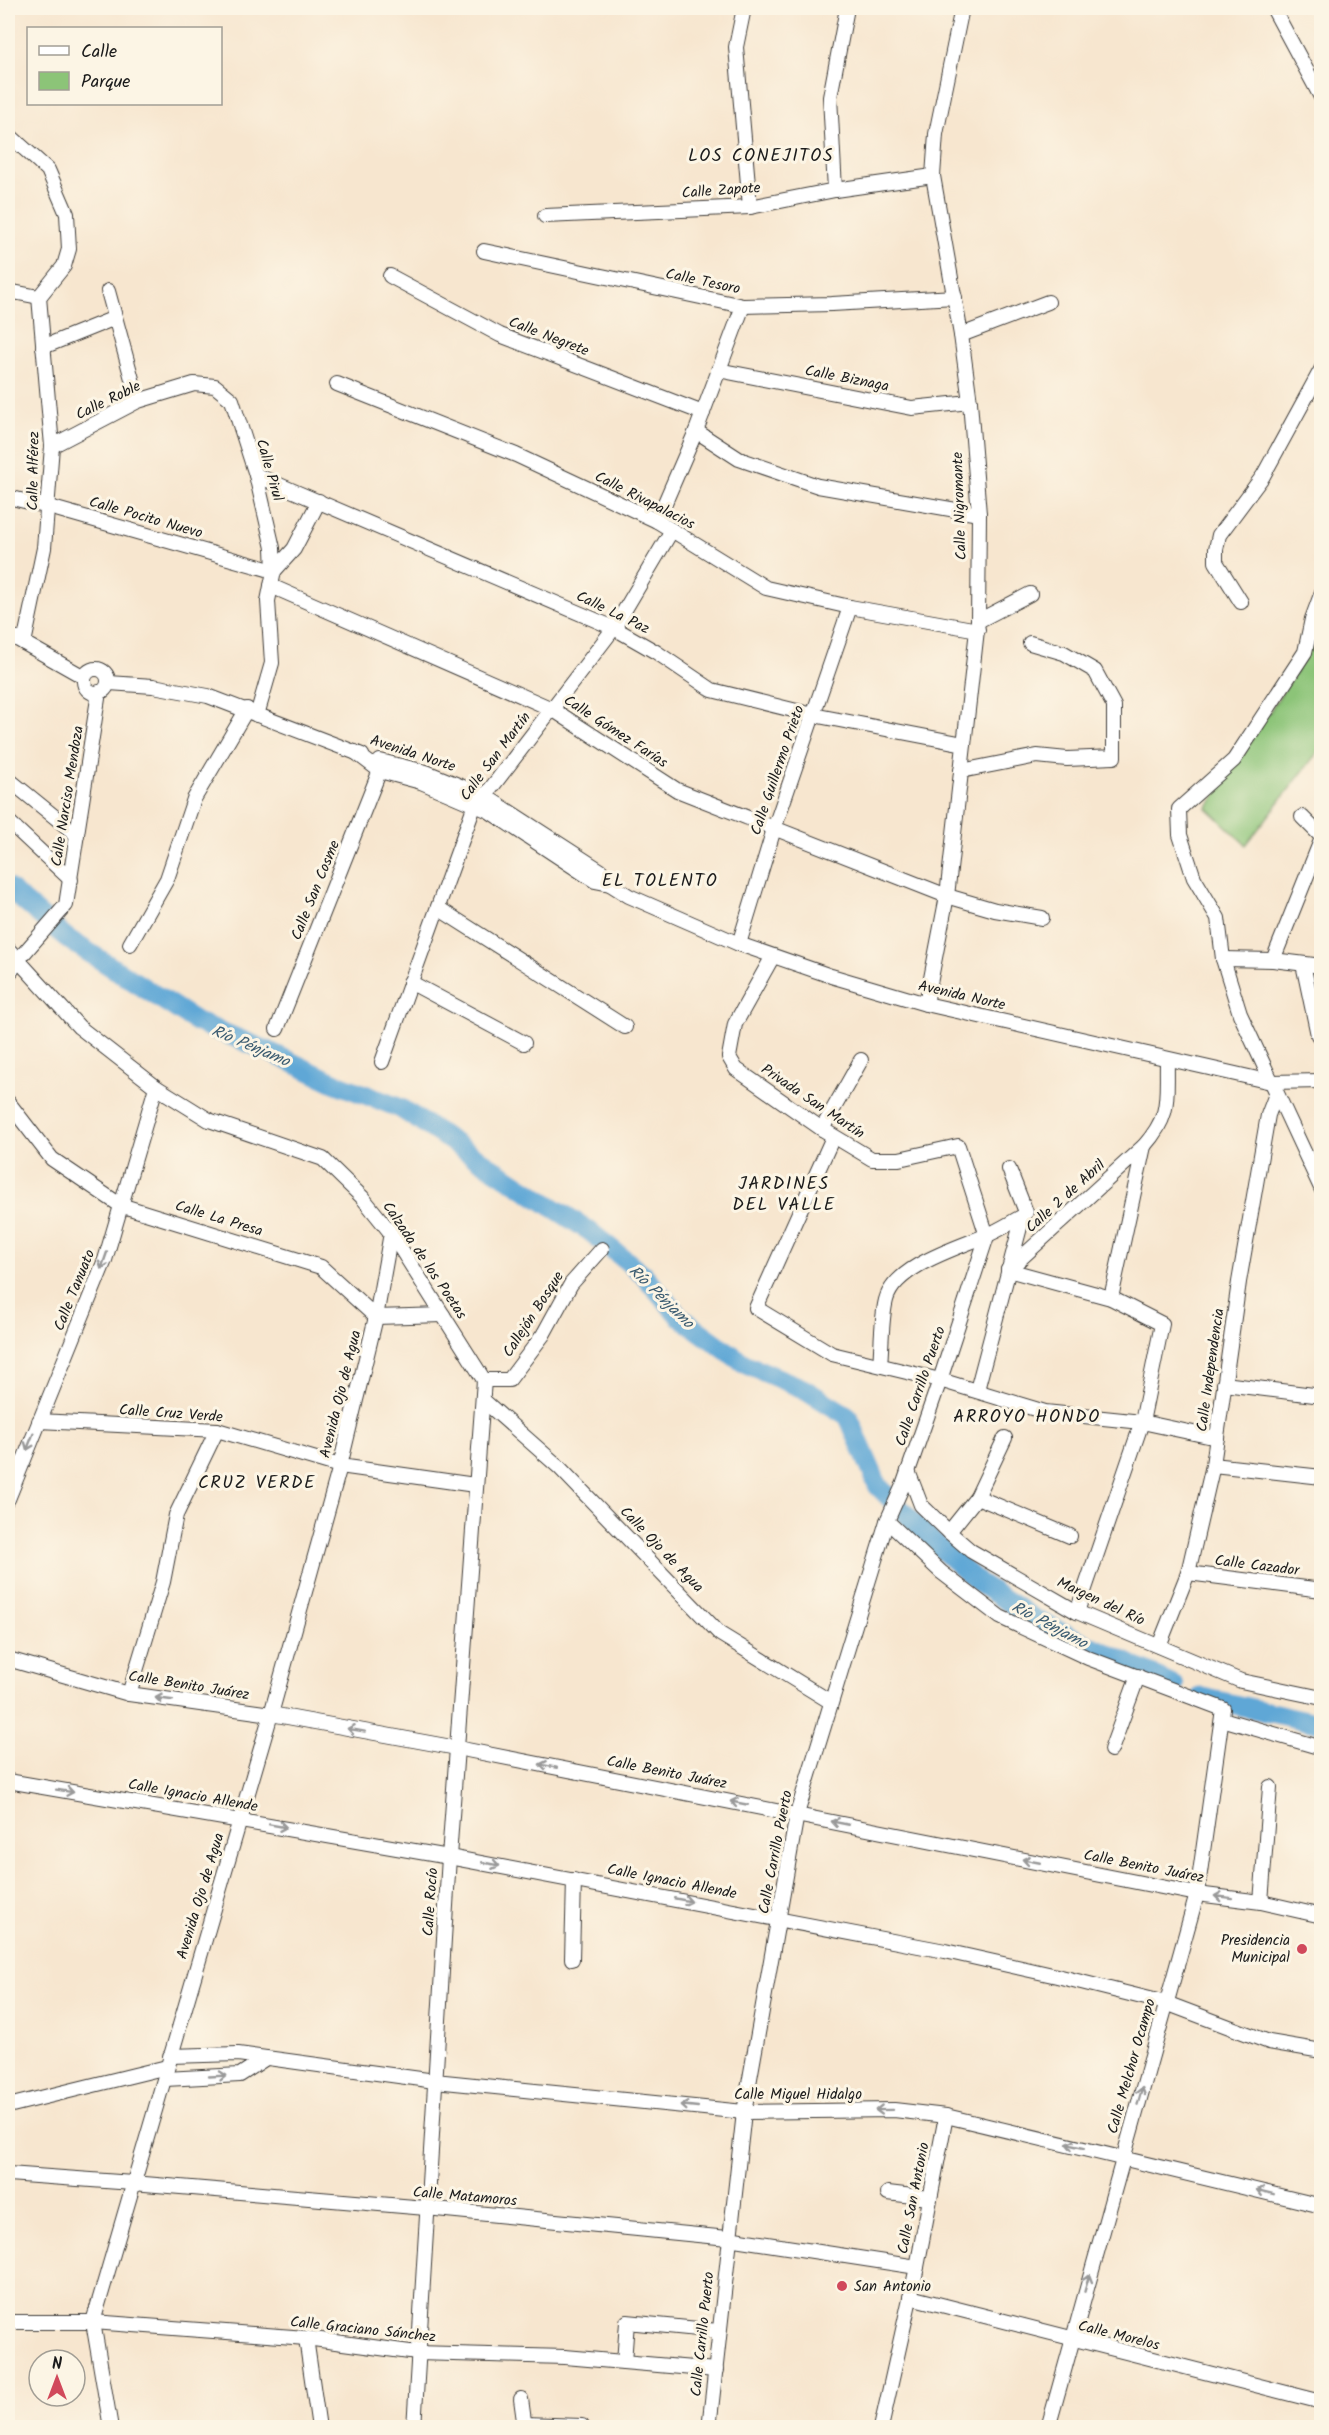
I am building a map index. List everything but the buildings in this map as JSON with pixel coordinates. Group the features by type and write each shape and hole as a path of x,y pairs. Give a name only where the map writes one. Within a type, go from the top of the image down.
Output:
{"street":[{"path":"744,8 736,47 750,207"},
{"path":"835,190 830,97 847,8"},
{"name":"Calle Nigromante","path":"926,1004 947,896 978,625 979,514 970,402 955,297 933,176 936,134 962,8"},
{"path":"1273,8 1320,93"},
{"path":"8,134 48,170 68,214 69,249 64,266 39,297 8,291"},
{"name":"Calle Zapote","path":"545,216 750,207 835,190 933,176"},
{"name":"Calle Tesoro","path":"484,251 743,306 955,297"},
{"name":"Calle Negrete","path":"390,276 500,335 702,413"},
{"path":"108,291 138,401"},
{"name":"Calle Alférez","path":"24,644 44,548 52,446 39,297"},
{"path":"961,335 1048,302"},
{"path":"657,521 696,431 743,306"},
{"path":"43,347 116,318"},
{"path":"1240,602 1216,562 1219,535 1263,476 1322,368"},
{"name":"Calle Biznaga","path":"718,370 912,408 970,402"},
{"name":"Calle Roble","path":"52,446 138,401 194,384 215,386"},
{"name":"Calle Rivapalacios","path":"337,384 516,455 657,521 766,588 850,607 978,625"},
{"name":"Calle Pirul","path":"215,386 232,400 256,475 273,548 274,571"},
{"path":"696,431 739,459 818,486 979,514"},
{"name":"Calle La Paz","path":"256,475 614,628 656,652 712,690 813,715 964,744"},
{"name":"Calle Pocito Nuevo","path":"8,497 274,571"},
{"path":"130,944 166,879 194,799 252,712 272,663 268,601 274,571 294,549 319,501"},
{"name":"Calle San Martín","path":"382,1062 410,982 480,800 614,628 672,530"},
{"name":"Calle Gómez Farías","path":"271,586 552,709 677,790 947,896 995,910 1042,918"},
{"path":"1322,592 1312,619 1305,652 1299,662 1234,760 1179,809 1180,835 1194,878 1218,918 1223,959 1240,1014 1322,1190"},
{"path":"978,625 1030,594"},
{"name":"Calle Guillermo Prieto","path":"739,944 774,829 850,607"},
{"path":"8,634 84,677"},
{"path":"961,771 1037,756 1067,759 1114,757 1114,706 1095,671 1064,652 1030,642"},
{"path":"97,668 107,675 104,688 89,691 85,686 84,677 90,669 97,668"},
{"name":"Avenida Norte","path":"104,688 164,688 208,696 355,752 381,767 426,772 480,800 601,871 610,884 630,896 739,944 831,976 926,1004 1167,1059 1274,1088 1322,1081"},
{"name":"Calle Narciso Mendoza","path":"18,960 66,905 104,688"},
{"name":"Calle San Cosme","path":"277,1029 381,767"},
{"path":"8,779 77,835"},
{"path":"1273,960 1322,838 1302,818"},
{"path":"8,821 71,880"},
{"path":"438,908 625,1027"},
{"name":"Calzada de los Poetas","path":"8,949 79,1027 156,1087 209,1120 323,1159 362,1197 387,1228 484,1380"},
{"name":"Privada San Martín","path":"773,956 735,1024 729,1057 736,1070 828,1133 872,1159 899,1159 958,1146 987,1236"},
{"path":"1223,959 1273,960 1322,966"},
{"path":"8,976 18,960"},
{"path":"1304,964 1318,1035 1322,1040"},
{"path":"410,982 524,1043"},
{"path":"1111,1298 1144,1146 1158,1130 1166,1114 1167,1059"},
{"path":"861,1060 828,1133 756,1308 832,1354 977,1390 1045,1412 1142,1422 1217,1438"},
{"name":"Calle Tanuato","path":"8,1499 105,1260 156,1087"},
{"name":"Calle Independencia","path":"1159,1646 1188,1573 1213,1465 1224,1384 1274,1088"},
{"name":"Calle La Presa","path":"8,1102 52,1159 120,1205 321,1267 376,1317"},
{"name":"Calle 2 de Abril","path":"1008,1270 1144,1146"},
{"path":"880,1365 887,1298 894,1285 914,1268 940,1253 987,1236 1024,1214 1009,1169"},
{"name":"Calle 2 de Abril","path":"977,1390 1024,1214"},
{"name":"Avenida Ojo de Agua","path":"111,2427 93,2322 271,1714 340,1466 376,1317 387,1228"},
{"name":"Calle Carrillo Puerto","path":"709,2427 728,2238 744,2112 797,1814 887,1521 906,1477 987,1236"},
{"name":"Callejón Bosque","path":"484,1380 509,1380 543,1335 571,1284 602,1249"},
{"path":"1008,1270 1111,1298 1162,1324 1142,1422 1077,1612"},
{"path":"376,1317 443,1315"},
{"name":"Calle Rocío","path":"414,2427 449,1857 484,1380"},
{"path":"1224,1384 1322,1396"},
{"name":"Calle Ojo de Agua","path":"483,1400 559,1467 720,1634 831,1702"},
{"name":"Calle Cruz Verde","path":"39,1421 217,1430 340,1466 475,1485"},
{"path":"129,1694 163,1582 176,1515 217,1430"},
{"path":"949,1532 977,1497 1005,1438"},
{"path":"1213,1465 1322,1477"},
{"name":"Margen del Río","path":"906,1477 921,1505 971,1551 1077,1612 1241,1681 1322,1698"},
{"path":"977,1497 1070,1536"},
{"path":"887,1521 941,1572 1000,1617 1088,1659 1138,1676 1222,1714 1322,1748"},
{"name":"Calle Cazador","path":"1188,1573 1322,1590"},
{"name":"Calle Benito Juárez","path":"8,1659 129,1694 271,1714 457,1748 1197,1894 1261,1902 1322,1916"},
{"path":"1111,1750 1138,1676"},
{"name":"Calle Melchor Ocampo","path":"1048,2427 1197,1894 1222,1714"},
{"name":"Calle Ignacio Allende","path":"8,1781 449,1857 779,1918 1046,1973 1166,2003 1269,2042 1322,2050"},
{"path":"1261,1902 1270,1786"},
{"path":"572,1959 574,1880"},
{"name":"Calle Miguel Hidalgo","path":"8,2106 167,2067 238,2054 435,2081 744,2112 894,2110 946,2116 1322,2206"},
{"name":"Calle Miguel Hidalgo","path":"167,2067 240,2075 266,2058"},
{"name":"Calle San Antonio","path":"881,2427 917,2267 946,2116"},
{"name":"Calle Matamoros","path":"8,2174 133,2182 426,2208 728,2238 917,2267"},
{"path":"888,2193 929,2198"},
{"name":"Calle Morelos","path":"910,2297 1071,2340 1322,2402"},
{"name":"Calle Graciano Sánchez","path":"8,2322 93,2322 306,2338 417,2353 565,2357 716,2370"},
{"path":"624,2362 627,2322 718,2331"},
{"path":"306,2338 319,2427"},
{"path":"521,2399 524,2426 582,2426"}],"green space":[{"path":"1321,638 1321,748 1246,845 1207,808 1309,651"}],"waterway":[{"name":"Río Pénjamo","path":"8,888 68,939 197,1022 268,1051 335,1083 400,1108 588,1230 643,1274 680,1317 745,1364 804,1389 848,1416 878,1486 931,1540 979,1583 1036,1620 1174,1685"},
{"name":"Río Pénjamo","path":"1201,1697 1322,1724"}],"place":[{"name":"Presidencia Municipal","path":"1302,1949"},
{"name":"San Antonio","path":"842,2286"}],"district":[{"name":"LOS CONEJITOS","path":"761,155"},
{"name":"EL TOLENTO","path":"660,880"},
{"name":"JARDINES DEL VALLE","path":"784,1193"},
{"name":"ARROYO HONDO","path":"1027,1416"},
{"name":"CRUZ VERDE","path":"257,1482"}]}
